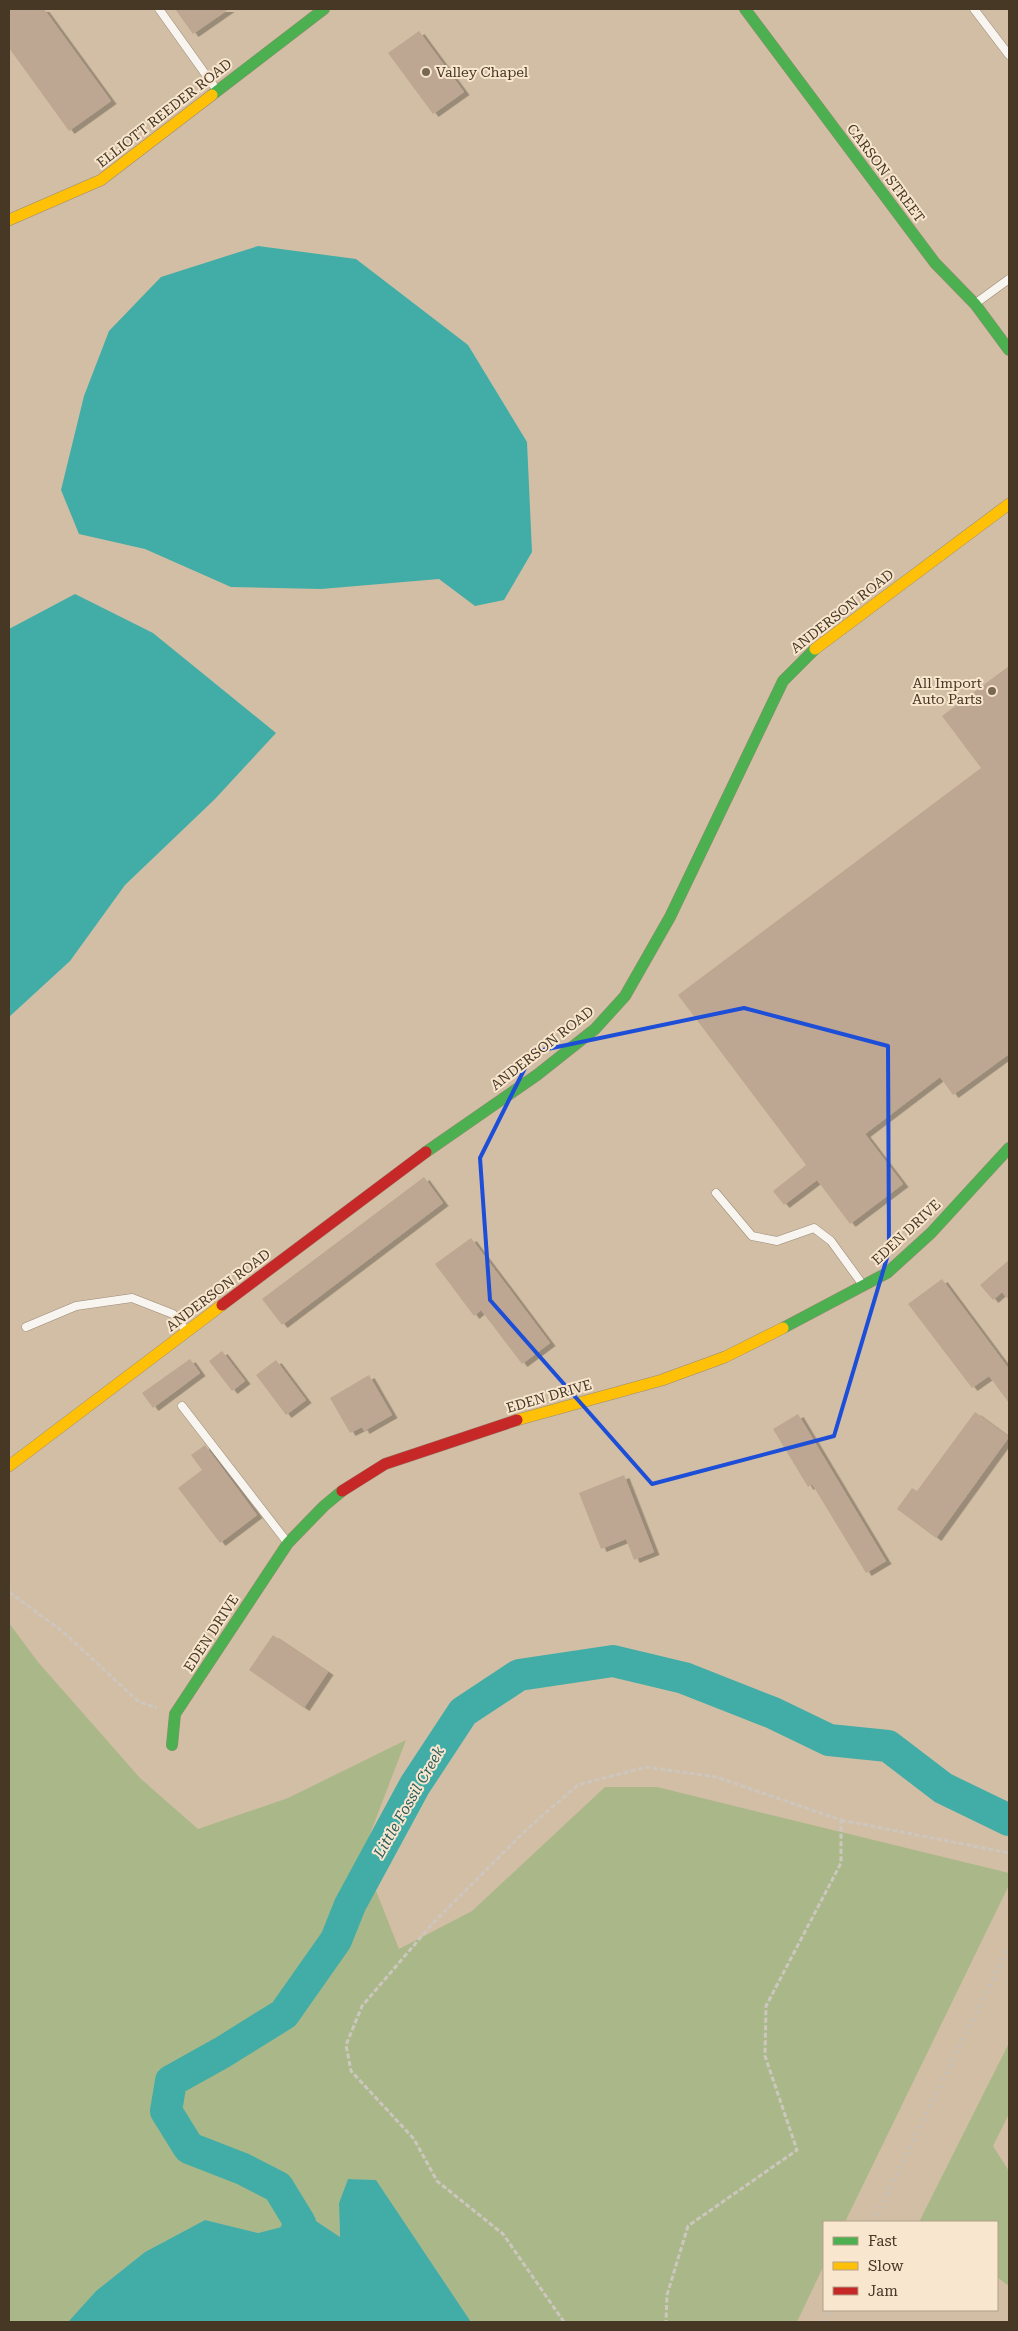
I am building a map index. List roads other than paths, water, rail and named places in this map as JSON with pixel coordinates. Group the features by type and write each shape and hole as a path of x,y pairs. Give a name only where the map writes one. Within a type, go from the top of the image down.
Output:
{"street":[{"name":"ELLIOTT REEDER ROAD","path":"13,216 101,180 324,9"},
{"name":"CARSON STREET","path":"744,9 935,263 975,304 1009,350"},
{"name":"ANDERSON ROAD","path":"9,1466 188,1333 409,1164 537,1074 595,1030 625,996 670,916 783,681 820,645 1009,504"},
{"name":"EDEN DRIVE","path":"172,1744 175,1714 288,1543 324,1506 353,1483 385,1464 494,1426 662,1380 725,1357 887,1274 930,1233 1009,1148"}],"lane":[{"path":"159,9 217,91"},
{"path":"974,9 1009,55"},
{"path":"9,230 13,216"},
{"path":"975,304 1009,279"},
{"path":"716,1193 752,1236 777,1241 814,1228 830,1241 864,1286"},
{"path":"26,1327 76,1306 132,1298 173,1314 188,1333"},
{"path":"182,1406 288,1543"}],"water":[{"path":"258,246 356,259 468,345 527,442 532,552 504,600 475,606 439,579 321,589 231,587 145,549 79,534 61,490 84,396 109,331 161,277"},
{"path":"75,594 153,633 276,733 215,799 125,885 70,961 9,1017 9,629"},
{"path":"348,2179 376,2180 471,2322 68,2322 96,2291 145,2252 205,2220 258,2233 313,2219 340,2237 339,2203"}],"waterway":[{"name":"Little Fossil Creek","path":"256,2322 300,2223 278,2187 243,2169 189,2148 166,2111 171,2081 223,2052 284,2014 336,1940 350,1905 415,1785 463,1712 519,1675 613,1661 684,1678 773,1713 829,1740 888,1746 943,1788 1009,1820"}],"railway":[{"path":"873,2221 1009,1947"},
{"path":"824,2322 830,2311"}],"place":[{"name":"Valley Chapel","path":"426,72"},
{"name":"All Import Auto Parts","path":"992,691"}]}
